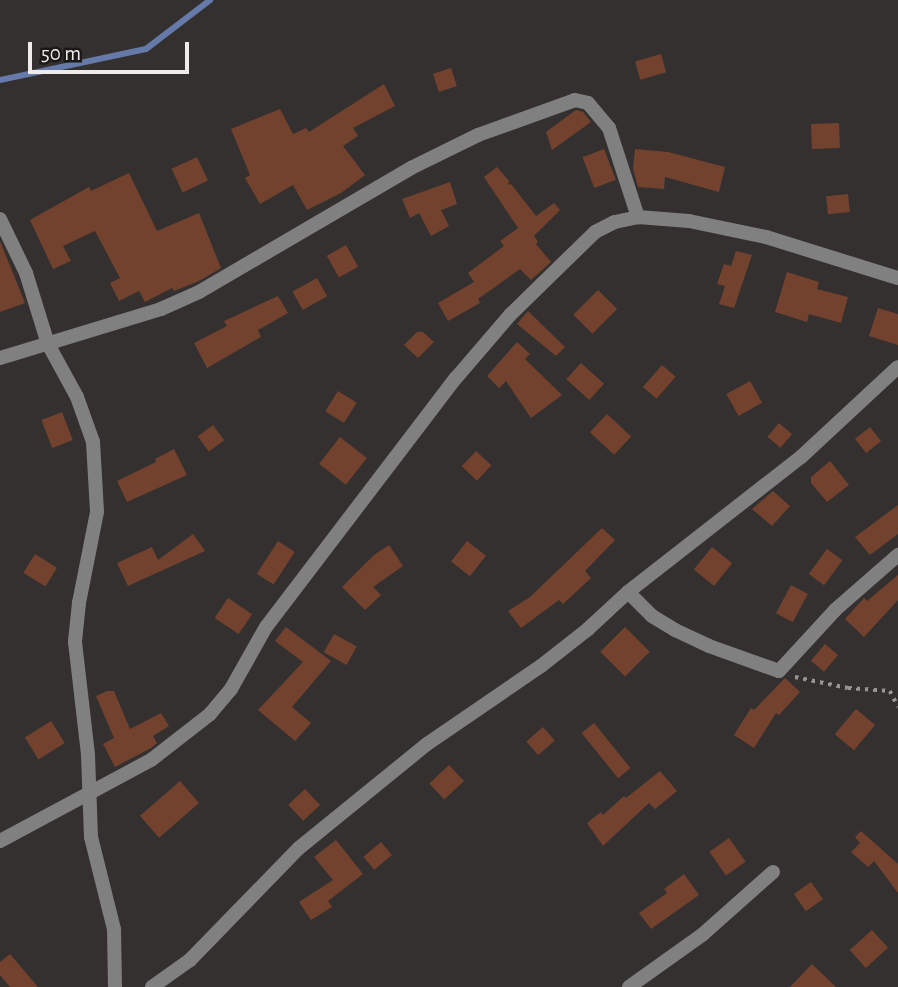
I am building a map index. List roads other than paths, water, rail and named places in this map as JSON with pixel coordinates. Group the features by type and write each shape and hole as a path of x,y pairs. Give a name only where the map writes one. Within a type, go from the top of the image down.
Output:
{"street":[{"path":"0,358 161,309 199,292 430,158 478,135 575,100 588,103 609,128 639,217"},
{"path":"0,841 88,796 181,739 222,701 266,627 456,378 510,315 595,232 615,222 639,217 689,221 741,231 898,278"},
{"path":"0,219 26,273 48,344 78,397 93,442 97,512 79,603 75,642 88,755 91,837 114,929 116,987"},
{"path":"152,987 190,960 299,848 323,828 427,744 560,651 628,592 793,464 898,367"},
{"path":"628,592 652,616 675,629 709,646 779,671 835,610 898,555"},
{"path":"629,987 702,935 773,872"}],"waterway":[{"path":"0,80 146,49 210,0"}]}
